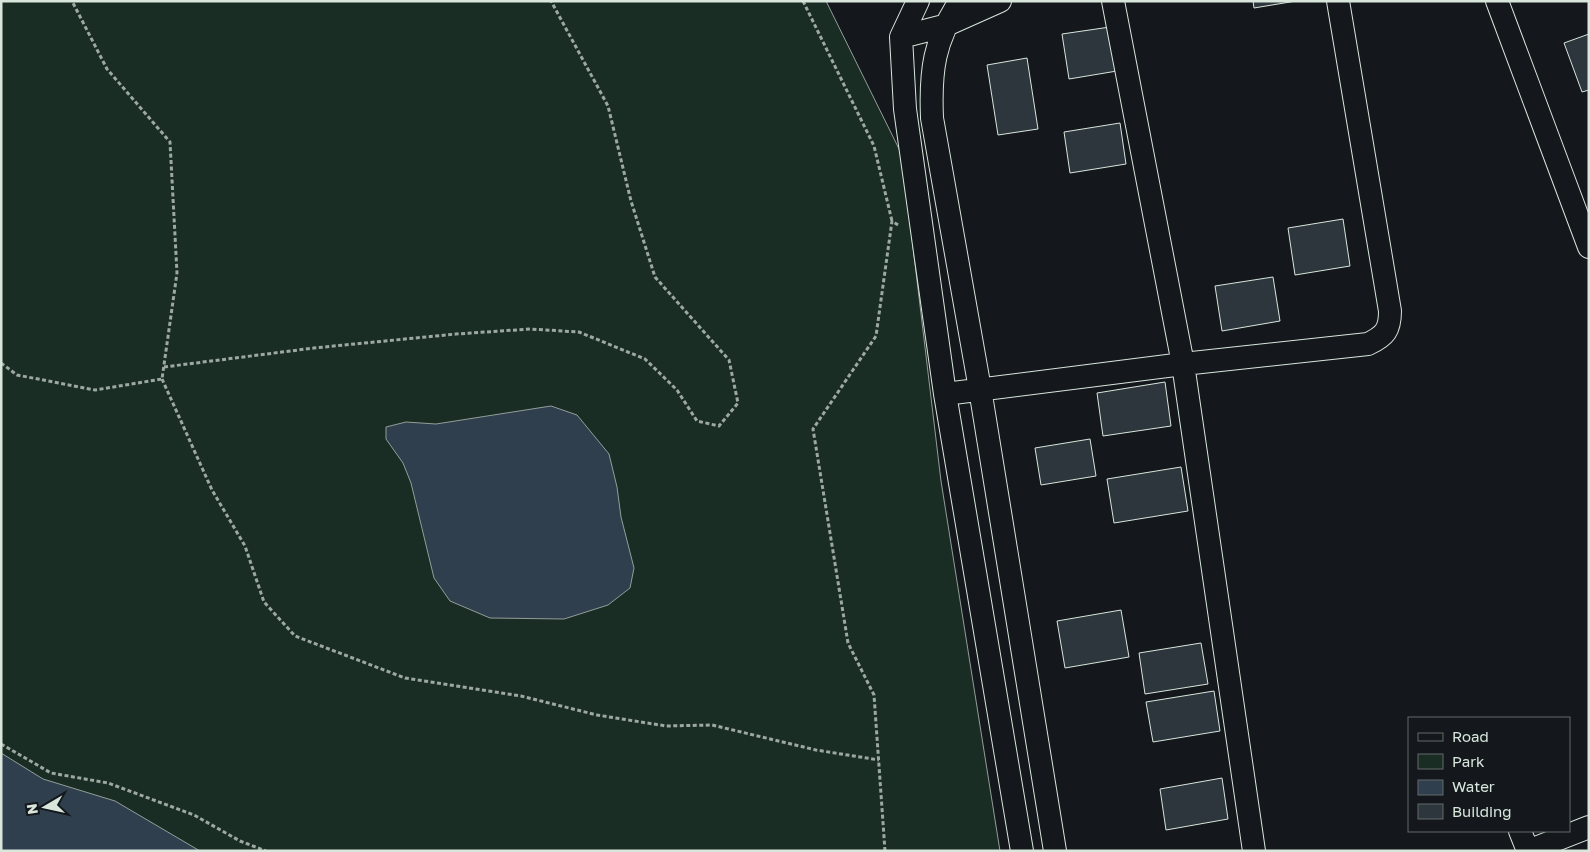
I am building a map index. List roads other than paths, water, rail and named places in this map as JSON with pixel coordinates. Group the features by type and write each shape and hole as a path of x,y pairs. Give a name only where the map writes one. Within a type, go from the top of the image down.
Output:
{"street":[{"path":"918,1 901,37 905,109 945,394 1022,851"},
{"path":"960,1 944,26 930,79 932,118 980,389 1055,851"},
{"path":"901,37 944,26 1000,1"},
{"path":"1113,1 1183,364 1254,851"},
{"path":"945,394 1183,364 1368,344 1383,337 1390,326 1390,311 1338,1"},
{"path":"1497,1 1589,246"},
{"path":"1520,832 1528,851 1589,827"}],"water":[{"path":"551,406 577,415 609,454 617,487 621,517 634,568 630,588 608,605 564,619 490,618 450,601 434,578 411,483 403,463 386,439 386,427 406,422 436,424"},
{"path":"1,753 43,779 115,801 200,851 1,851"}]}
